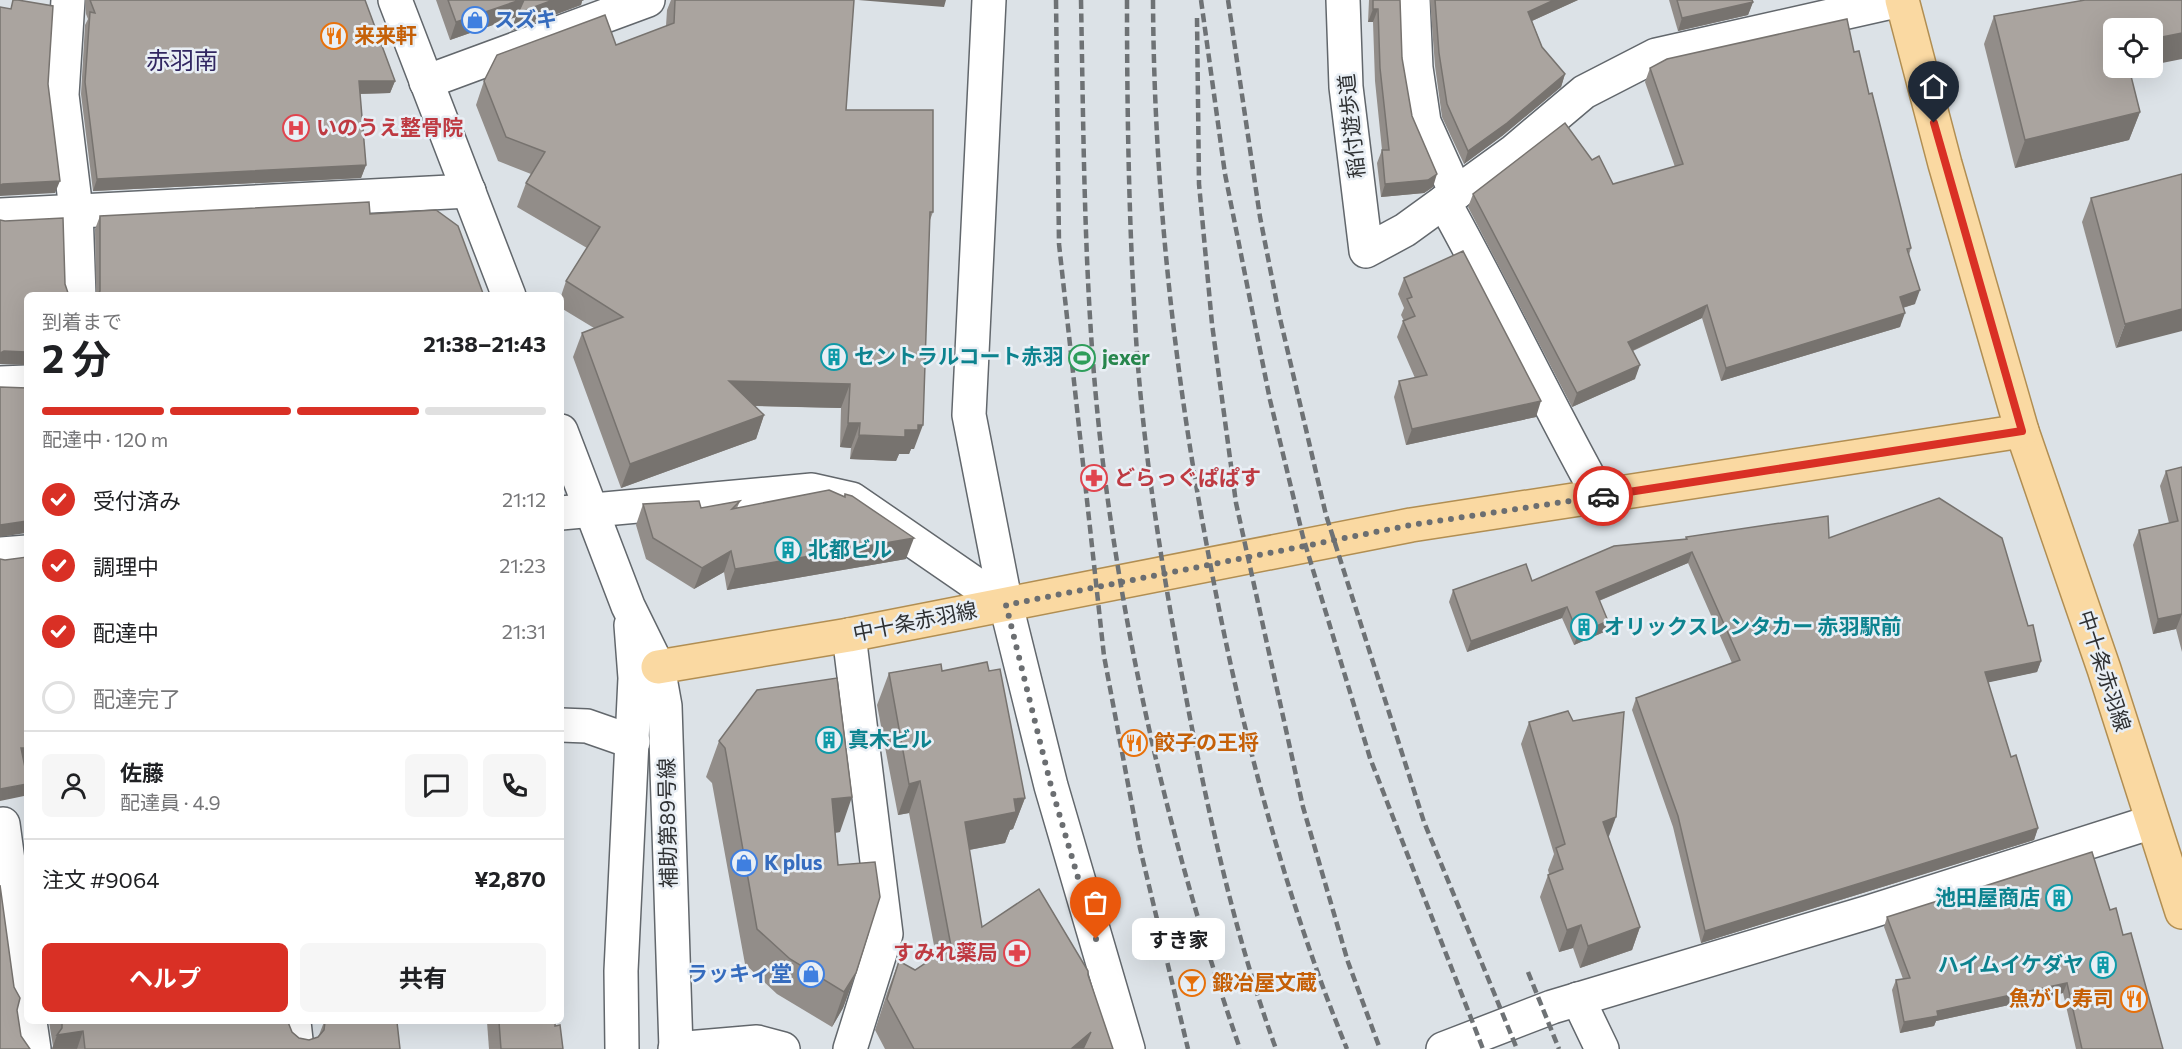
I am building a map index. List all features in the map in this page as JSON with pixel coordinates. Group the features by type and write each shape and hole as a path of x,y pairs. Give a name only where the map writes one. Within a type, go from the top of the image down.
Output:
{"main road":[{"name":"中十条赤羽線","path":"1902,0 1945,164 2022,431 2104,669 2182,912"},
{"name":"中十条赤羽線","path":"658,667 1006,605 1411,525 2022,431"}],"street":[{"path":"68,0 62,95 76,210 79,292"},
{"path":"395,0 507,292"},
{"path":"426,82 648,0"},
{"path":"989,0 969,415 1006,605 1051,786 1128,1049"},
{"name":"稲付遊歩道","path":"1343,0 1346,87 1366,250 1405,230 1450,197"},
{"path":"1413,0 1416,68 1424,122 1450,197 1559,424 1599,496"},
{"path":"1450,197 1514,151 1584,92 1656,55 1902,0"},
{"path":"0,215 469,191"},
{"path":"0,383 24,382"},
{"name":"補助第89号線","path":"564,447 576,512 628,606 658,667 665,715 676,1049"},
{"path":"576,512 812,490 852,499 1006,605"},
{"path":"0,554 24,552"},
{"name":"補助第89号線","path":"622,1049 621,971 635,678 628,606"},
{"path":"849,634 886,934 850,1049"},
{"path":"564,725 586,726 633,742"},
{"path":"10,822 24,969"},
{"path":"1443,1049 1565,1003 1869,912 2152,822"},
{"path":"1565,1003 1602,1049"},
{"path":"30,1024 34,1049"},
{"path":"294,1024 297,1049"},
{"path":"676,1049 757,1042 783,1049"}],"building":[{"path":"13,0 53,6 48,84 60,181 0,185 0,7 11,9"},
{"path":"90,0 365,0 395,81 359,81 366,165 97,179 85,82 90,12 95,13"},
{"path":"448,0 520,0 456,22"},
{"path":"524,0 553,0 518,13"},
{"path":"675,0 854,0 846,110 933,110 933,212 930,212 923,425 918,425 918,430 905,430 905,437 859,435 860,423 848,423 850,384 729,381 764,415 630,464 582,333 623,317 566,281 600,227 526,183 545,152 506,137 484,81 497,55 605,15 616,45 674,23"},
{"path":"1373,0 1400,0 1402,58 1412,116 1437,174 1428,180 1385,184 1382,150 1389,150 1380,68 1378,9 1373,9"},
{"path":"1435,0 1554,0 1528,12 1542,47 1565,74 1507,123 1468,151 1447,104 1439,53"},
{"path":"1677,0 1752,0 1753,2 1682,18"},
{"path":"2085,0 2182,0 2182,33 2163,37 2163,18 2103,18 2103,78 2132,78 2140,112 2025,140 1994,16"},
{"path":"1847,19 1854,52 1859,51 1869,94 1872,93 1911,248 1907,249 1920,290 1900,297 1905,313 1726,368 1707,305 1628,342 1640,365 1577,393 1473,194 1565,123 1592,160 1599,156 1613,184 1683,164 1650,68 1667,59"},
{"path":"2182,174 2182,309 2125,324 2091,198"},
{"path":"369,202 370,214 436,210 458,226 483,292 99,292 100,216"},
{"path":"63,218 65,284 68,292 24,292 24,352 4,351 0,353 0,220"},
{"path":"1463,251 1541,401 1412,429 1399,381 1427,375 1403,321 1415,316 1407,299 1412,297 1404,278"},
{"path":"0,387 24,388 24,521 0,525"},
{"path":"2182,467 2182,614 2158,619 2139,530 2178,521 2166,471"},
{"path":"829,490 845,497 845,494 852,496 914,538 735,569 731,551 702,568 653,538 643,504 699,501 701,508 740,501 732,509"},
{"path":"1939,498 2002,538 2028,626 2033,625 2041,661 1985,672 2011,757 2016,755 2038,828 1705,931 1678,816 1636,698 1740,660 1692,552 1596,592 1608,621 1578,634 1567,607 1471,641 1453,590 1526,564 1532,581 1614,546 1687,539 1686,537 1828,516 1829,538"},
{"path":"24,557 24,748 21,748 24,762 24,785 0,789 0,559"},
{"path":"987,662 989,671 1000,669 1025,798 1014,799 1016,812 965,822 982,927 1039,889 1088,971 1113,1049 1083,1049 1091,1032 1071,1049 914,1049 887,999 899,961 915,970 951,946 920,781 909,784 889,673 941,664 942,671"},
{"path":"837,678 852,797 832,799 838,865 875,862 880,897 856,973 844,992 790,959 757,929 725,748 719,741 757,690"},
{"path":"1568,711 1573,721 1624,712 1616,817 1603,822 1640,927 1588,946 1581,925 1567,930 1548,875 1563,869 1556,848 1565,844 1529,722"},
{"path":"2092,852 2110,910 2116,908 2123,935 2131,933 2163,1049 2082,1049 2067,983 1937,1011 1938,1016 1904,1022 1896,980 1910,978 1887,917"},
{"path":"0,885 14,987 20,998 17,1010 21,1036 30,1049 0,1049"},
{"path":"62,1024 289,1024 292,1032 299,1038 309,1040 318,1037 324,1030 325,1024 397,1024 400,1049 85,1049 83,1031 57,1035"},
{"path":"499,1024 560,1025 563,1049 501,1049"}],"railway":[{"path":"1056,0 1059,244 1104,656 1140,848 1188,1049"},
{"path":"1081,0 1084,177 1092,354 1114,545 1157,763 1195,907 1240,1049"},
{"path":"1127,0 1127,88 1134,309 1141,399 1158,536 1173,628 1207,802 1237,927 1276,1049"},
{"path":"1153,0 1157,143 1169,285 1187,427 1211,568 1236,690 1267,812 1304,932 1347,1049"},
{"path":"1201,0 1225,174 1270,400 1303,537 1370,758 1483,1049"},
{"path":"1228,0 1260,217 1279,314 1326,515 1424,822 1517,1049"},
{"path":"1197,18 1199,184 1212,324 1236,503 1303,807 1348,962 1380,1049"},
{"path":"1528,972 1559,1049"}],"way so far":[{"path":"1096,939 1051,786 1006,605 1411,525 1603,496"}],"place":[{"name":"スズキ","path":"475,20"},
{"name":"来来軒","path":"334,36"},
{"name":"いのうえ整骨院","path":"296,128"},
{"name":"セントラルコート赤羽","path":"834,357"},
{"name":"jexer","path":"1082,358"},
{"name":"どらっぐぱぱす","path":"1094,478"},
{"name":"北都ビル","path":"788,550"},
{"name":"オリックスレンタカー 赤羽駅前","path":"1584,627"},
{"name":"真木ビル","path":"829,740"},
{"name":"餃子の王将","path":"1134,743"},
{"name":"K plus","path":"744,863"},
{"name":"池田屋商店","path":"2059,898"},
{"name":"すき家","path":"1096,939"},
{"name":"すみれ薬局","path":"1017,953"},
{"name":"ハイムイケダヤ","path":"2103,965"},
{"name":"ラッキィ堂","path":"811,974"},
{"name":"鍛冶屋文蔵","path":"1192,983"},
{"name":"魚がし寿司","path":"2134,999"}],"district":[{"name":"赤羽南","path":"182,61"}],"route":[{"path":"1603,496 2022,431 1934,123"}]}
